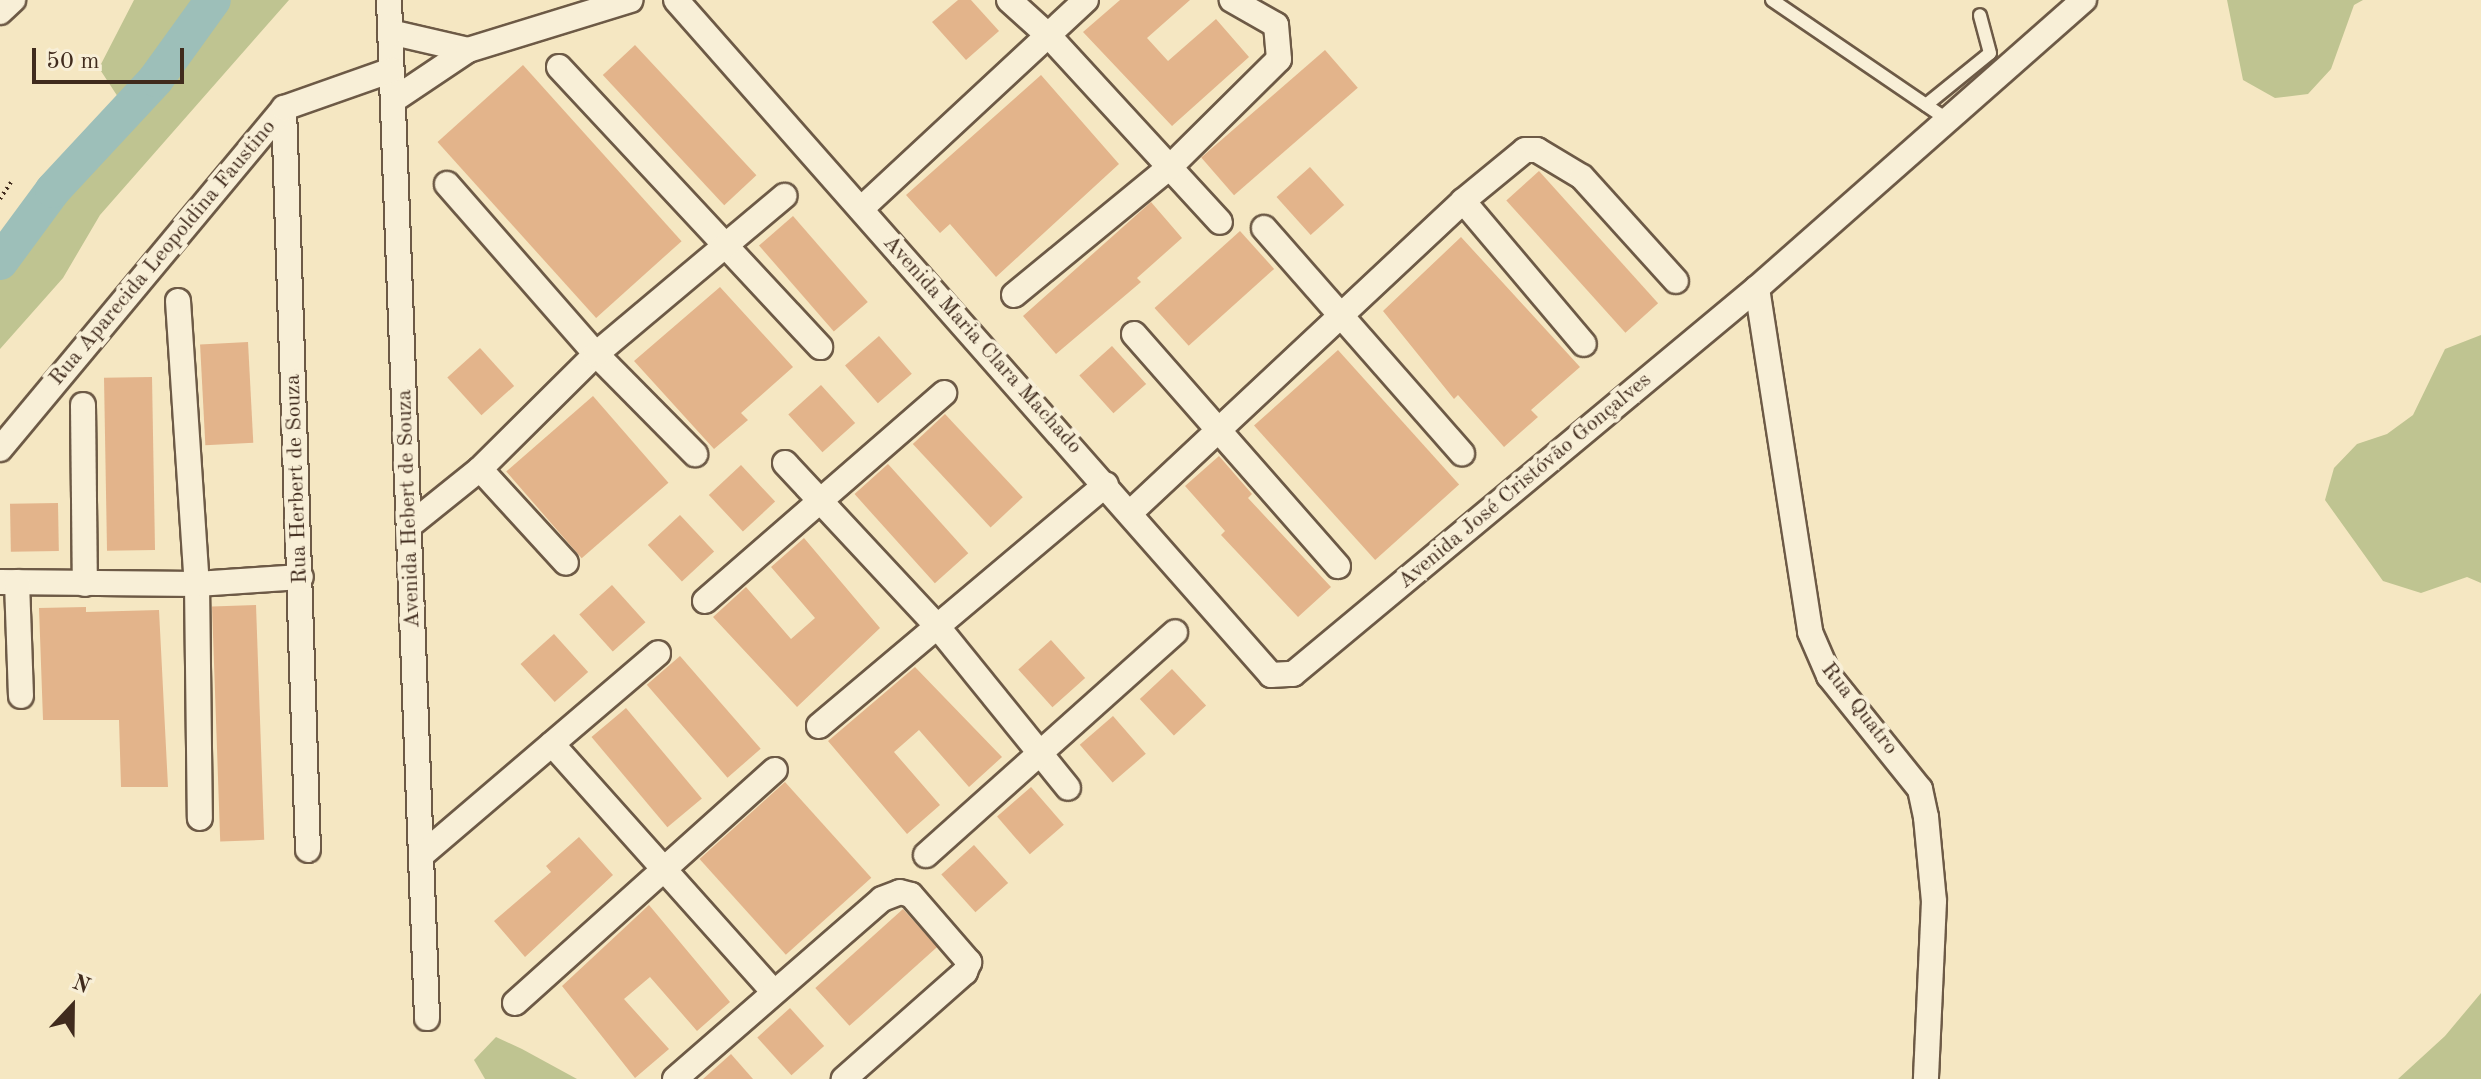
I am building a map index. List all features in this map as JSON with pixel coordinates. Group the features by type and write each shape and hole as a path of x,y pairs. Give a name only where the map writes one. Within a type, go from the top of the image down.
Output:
{"street":[{"path":"0,12 13,0"},
{"name":"Avenida Hebert de Souza","path":"389,0 427,1018"},
{"path":"395,99 468,50 631,0"},
{"name":"Avenida Maria Clara Machado","path":"676,0 1131,512 1271,675 1293,674"},
{"path":"1009,0 1050,37 1220,222"},
{"path":"861,209 1050,37 1086,0"},
{"path":"1014,295 1170,167 1279,59 1276,25 1232,0"},
{"name":"Avenida José Cristóvão Gonçalves","path":"1293,674 1757,288 2084,0"},
{"path":"390,32 468,50"},
{"path":"559,67 820,347"},
{"name":"Rua Aparecida Leopoldina Faustino","path":"0,449 284,108 392,70"},
{"name":"Rua Herbert de Souza","path":"284,108 308,850"},
{"path":"1131,512 1463,201 1525,150 1537,150 1582,177 1676,281"},
{"path":"447,184 596,354 695,454"},
{"path":"409,526 480,469 596,354 784,196"},
{"path":"1463,201 1584,344"},
{"path":"1264,228 1342,313 1462,453"},
{"name":"Rua Quatro","path":"1757,288 1810,632 1829,676 1920,789 1926,817 1934,901 1926,1079"},
{"path":"178,301 197,584 200,818"},
{"path":"1134,334 1338,566"},
{"path":"705,601 944,393"},
{"path":"83,405 85,584"},
{"path":"785,463 937,626 1068,788"},
{"path":"480,469 566,563"},
{"path":"819,726 1106,484"},
{"path":"21,696 9,582 197,584 301,577"},
{"path":"926,855 1175,632"},
{"path":"423,854 658,653"},
{"path":"552,744 774,992"},
{"path":"515,1003 661,868 775,770"},
{"path":"675,1079 882,899 900,892 922,902 966,952 965,972 844,1079"}],"lane":[{"path":"1772,0 1948,120"},
{"path":"1926,105 1990,53 1980,15"}],"path":[{"path":"0,199 11,182"}],"green space":[{"path":"134,0 289,0 100,215 63,278 0,349 0,265 19,234 73,193 90,164 118,97 99,68"},
{"path":"2227,0 2363,0 2354,5 2331,69 2308,94 2275,98 2243,80"},
{"path":"2481,335 2481,583 2467,577 2421,593 2383,581 2325,500 2334,468 2357,444 2387,434 2413,415 2445,349"},
{"path":"2481,993 2481,1079 2398,1079 2445,1036"},
{"path":"496,1037 577,1079 485,1079 474,1060"}],"building":[{"path":"958,0 971,0 999,31 966,60 932,22"},
{"path":"1120,0 1190,0 1147,38 1168,61 1216,19 1249,57 1172,126 1083,32"},
{"path":"635,45 756,175 724,205 603,75"},
{"path":"1325,50 1358,88 1234,195 1201,158"},
{"path":"523,65 682,241 596,318 438,142"},
{"path":"1041,75 1119,164 996,277 950,224 940,233 906,195"},
{"path":"1310,167 1344,205 1311,235 1277,197"},
{"path":"1539,171 1658,303 1625,333 1506,200"},
{"path":"1151,202 1182,238 1137,278 1141,282 1056,354 1023,316"},
{"path":"793,216 868,302 834,332 759,246"},
{"path":"1240,231 1274,269 1189,346 1155,308"},
{"path":"1461,237 1580,367 1531,410 1538,417 1504,447 1458,395 1454,399 1383,311"},
{"path":"720,287 793,367 741,413 748,420 714,449 634,361"},
{"path":"879,336 912,374 878,403 845,366"},
{"path":"248,342 253,443 205,445 200,345"},
{"path":"1112,346 1146,384 1113,413 1079,375"},
{"path":"480,348 514,386 481,415 447,377"},
{"path":"1338,350 1459,485 1375,560 1254,426"},
{"path":"152,377 155,550 107,551 104,378"},
{"path":"821,385 855,423 822,452 788,414"},
{"path":"593,396 668,483 582,558 506,471"},
{"path":"945,414 1023,497 991,527 913,444"},
{"path":"1219,456 1252,494 1248,498 1331,587 1298,617 1221,535 1225,531 1185,486"},
{"path":"888,464 968,553 935,583 855,494"},
{"path":"741,465 775,502 743,532 709,495"},
{"path":"58,503 59,551 11,552 10,504"},
{"path":"680,515 714,552 682,582 648,545"},
{"path":"804,538 880,628 797,707 713,617 746,587 791,639 815,618 771,567"},
{"path":"612,585 645,622 613,652 579,614"},
{"path":"256,605 264,840 220,841 212,607"},
{"path":"86,607 86,612 159,610 168,787 121,787 119,720 43,720 39,608"},
{"path":"554,634 588,672 555,702 521,664"},
{"path":"1051,640 1085,678 1052,707 1018,669"},
{"path":"680,656 761,749 727,778 647,685"},
{"path":"915,667 1002,757 969,787 919,730 894,752 940,805 907,834 828,741"},
{"path":"1172,669 1206,706 1174,736 1140,699"},
{"path":"626,708 702,798 667,827 592,737"},
{"path":"1113,716 1146,754 1113,783 1080,745"},
{"path":"785,782 871,878 786,955 700,859"},
{"path":"1031,787 1064,825 1030,854 997,817"},
{"path":"579,837 613,875 525,957 494,921 551,872 546,866"},
{"path":"974,845 1008,883 975,912 941,874"},
{"path":"649,905 730,1002 697,1031 650,977 624,999 669,1049 635,1078 562,986"},
{"path":"903,909 937,947 849,1026 815,988"},
{"path":"790,1008 824,1046 791,1075 757,1037"},
{"path":"731,1054 753,1079 703,1079"}],"waterway":[{"path":"0,262 53,190 156,79 213,0"}]}
